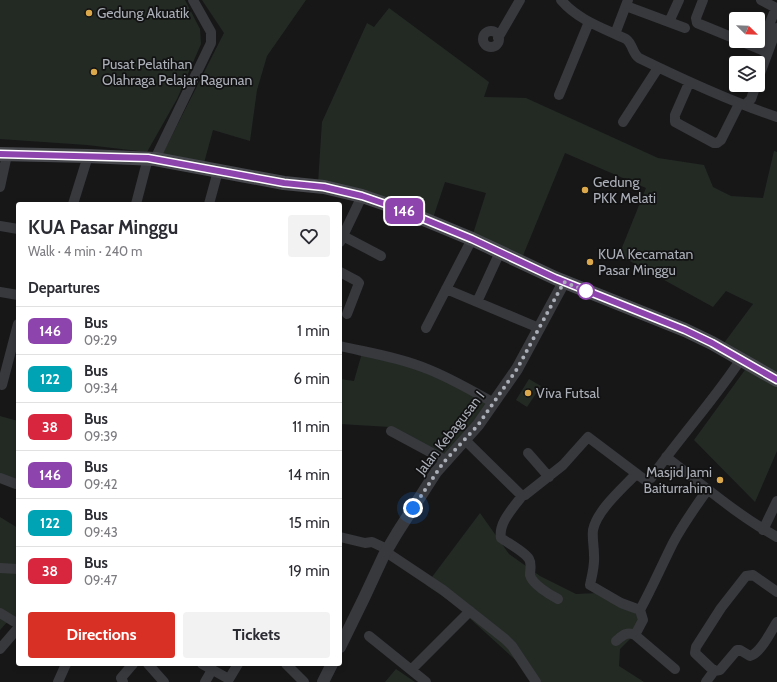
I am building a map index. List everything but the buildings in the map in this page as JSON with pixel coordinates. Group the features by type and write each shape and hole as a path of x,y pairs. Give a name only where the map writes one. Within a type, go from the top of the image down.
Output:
{"main road":[{"path":"4,154 152,158 218,172 284,183 324,187 362,196 397,208 472,239 564,282 685,330 741,359 777,380"}],"street":[{"path":"137,202 152,158 211,43 211,32 193,0"},
{"path":"498,38 520,0"},
{"path":"560,0 589,22 629,41 636,56 658,68 689,83 742,105 777,117"},
{"path":"669,22 679,0"},
{"path":"703,0 696,18 696,23 729,37"},
{"path":"761,0 776,8 762,56"},
{"path":"615,34 627,3 685,28"},
{"path":"559,95 589,22"},
{"path":"763,51 777,28"},
{"path":"756,48 763,51"},
{"path":"623,122 658,68"},
{"path":"689,83 675,115 675,122 714,143 721,140 742,105 751,99 754,92"},
{"path":"0,187 4,154"},
{"path":"73,202 88,156"},
{"path":"210,202 218,172"},
{"path":"362,196 342,239 381,256"},
{"path":"0,226 16,229"},
{"path":"426,328 472,239"},
{"path":"477,302 500,252"},
{"path":"342,273 358,281 359,283 347,314"},
{"name":"Jalan Kebagusan I","path":"342,643 387,550 421,495 445,460 478,425 517,369 564,282"},
{"path":"446,289 539,328"},
{"path":"0,292 16,295"},
{"path":"2,385 16,332"},
{"path":"342,346 400,360 429,370 447,377 494,403"},
{"path":"558,599 544,590 530,576 531,564 528,558 501,538 500,534 503,524 522,496 563,465 588,437 636,474 646,480 652,478 666,457 741,359"},
{"path":"391,431 445,460"},
{"path":"465,440 522,496"},
{"path":"528,452 549,477"},
{"path":"666,457 708,488 736,512 763,530 777,537"},
{"path":"636,474 605,508 594,527 594,560 590,585 621,603 640,610"},
{"path":"0,478 16,484"},
{"path":"635,635 643,620 640,610 674,542 708,488"},
{"path":"763,530 777,501"},
{"path":"342,537 365,543 372,542 387,550 443,590 512,646 536,682"},
{"path":"0,568 16,568"},
{"path":"714,671 695,654 696,647 721,608 746,576 753,575 777,592"},
{"path":"411,670 470,611"},
{"path":"0,613 16,623"},
{"path":"706,682 714,671 720,670 737,650 740,650 750,656 754,655 777,622"},
{"path":"0,649 16,630"},
{"path":"616,641 626,633 630,632 675,669"},
{"path":"368,636 426,682"},
{"path":"58,682 65,666"},
{"path":"123,682 121,678 131,666"},
{"path":"150,666 164,682"},
{"path":"205,666 229,679 237,666"},
{"path":"288,666 304,682"},
{"path":"323,682 331,666"},
{"path":"205,682 212,670"}],"shaded area":[{"name":"Pusat Pelatihan Olahraga Pelajar Ragunan","path":"0,0 185,0 200,29 201,44 177,99 147,152 87,145 0,139"},
{"path":"202,0 306,0 267,56 257,90 250,141 213,130 204,163 162,155 224,33"},
{"path":"389,8 489,82 484,97 526,98 658,158 704,165 713,187 731,196 763,198 774,151 777,152 777,451 755,502 694,440 750,363 721,347 753,304 726,291 713,307 619,255 646,188 565,153 522,258 472,237 486,193 445,182 433,218 318,183 322,122 367,23 374,27"},
{"path":"362,353 409,365 493,397 469,435 438,463 390,427 342,424 342,379 354,381"},
{"name":"Viva Futsal","path":"529,379 541,386 527,407 516,400"},
{"path":"0,416 16,420 16,484 0,476"},
{"path":"480,513 509,554 540,576 576,594 598,593 640,616 637,632 620,649 619,666 644,682 534,682 522,666 454,604 426,585"},
{"path":"0,517 16,527 16,624 9,620 0,630"},
{"path":"396,669 415,682 385,682"}],"bus line":[{"name":"146","path":"0,154 148,158 284,183 324,187 362,196 397,208 472,239 555,278 685,330 712,343 777,380"}],"place":[{"name":"Gedung Akuatik","path":"89,13"},
{"name":"Pusat Pelatihan Olahraga Pelajar Ragunan","path":"94,72"},
{"name":"Gedung PKK Melati","path":"585,190"},
{"name":"KUA Kecamatan Pasar Minggu","path":"590,262"},
{"name":"Viva Futsal","path":"528,393"},
{"name":"Masjid Jami Baiturrahim","path":"720,480"}],"route":[{"path":"413,508 436,472 478,425 517,369 564,282 589,292 586,291"}]}
